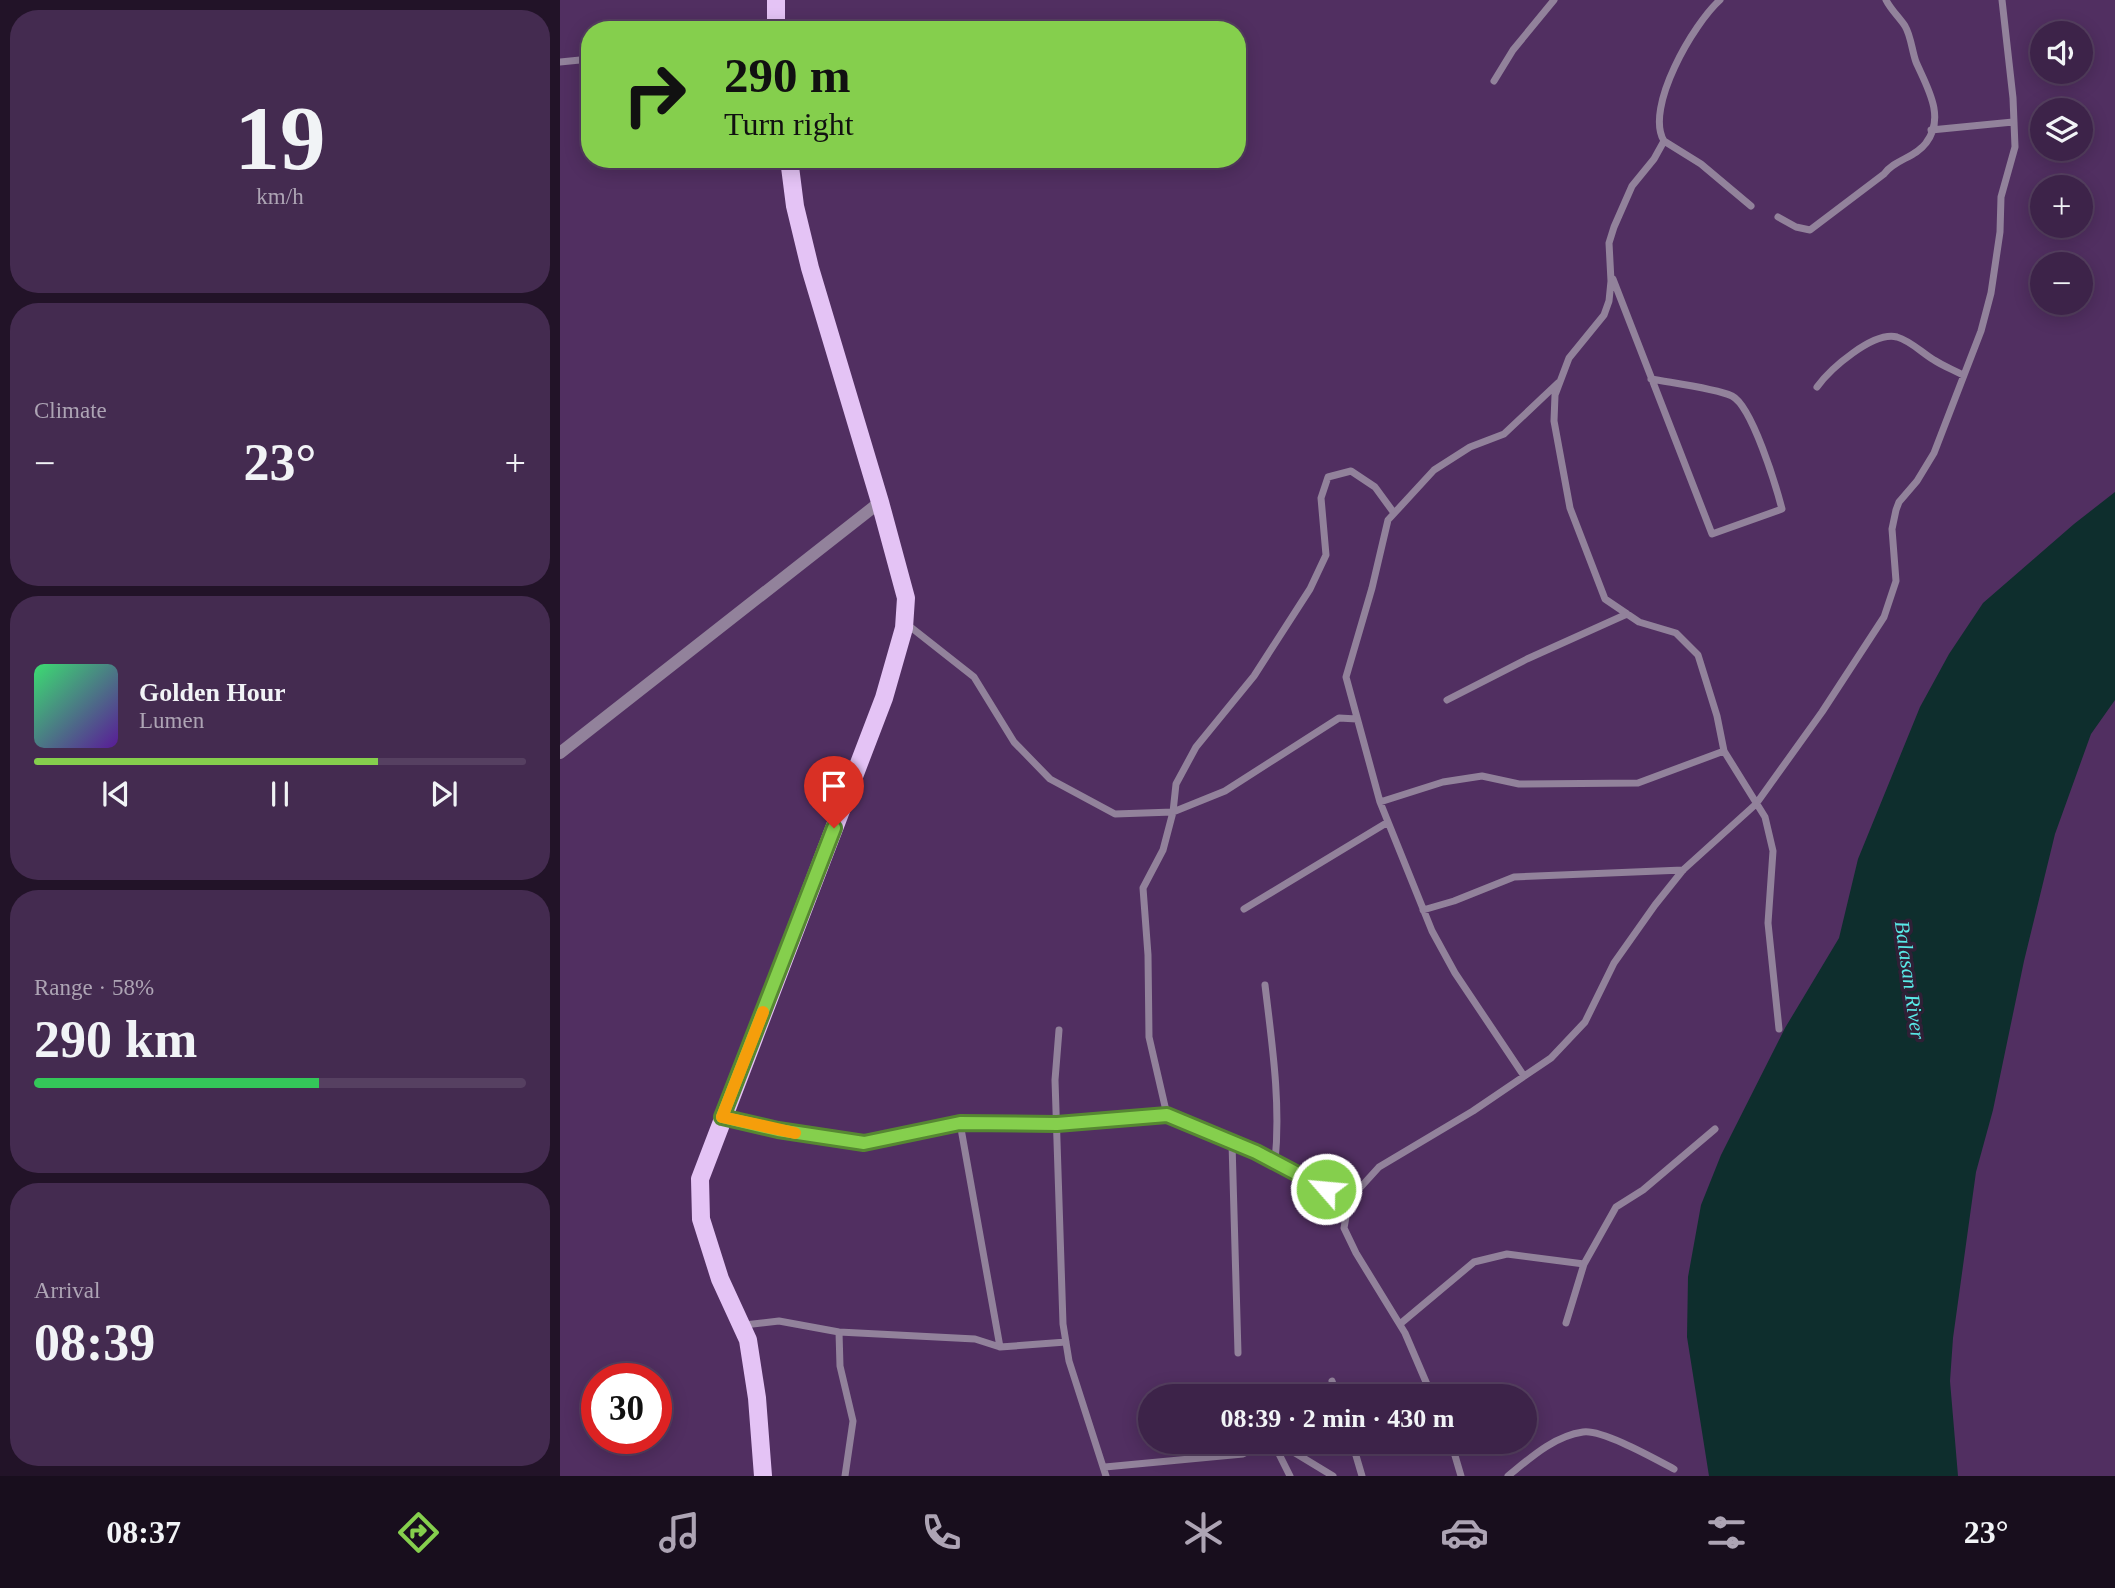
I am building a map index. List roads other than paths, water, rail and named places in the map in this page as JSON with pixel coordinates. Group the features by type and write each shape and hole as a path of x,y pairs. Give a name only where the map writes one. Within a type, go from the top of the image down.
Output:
{"main road":[{"path":"776,0 776,21"},
{"path":"763,1476 748,1340 720,1279 701,1219 700,1179 884,698 904,622 906,598 810,268 795,206 790,168"}],"street":[{"path":"1494,81 1513,50 1554,0"},
{"path":"1778,217 1796,227 1810,230 1884,174 1889,167 1916,153 1928,141 1935,111 1932,96 1917,64 1907,29 1886,0"},
{"path":"1427,1384 1400,1324 1356,1253 1344,1228 1349,1200 1379,1167 1473,1111 1551,1058 1585,1022 1614,963 1683,870 1756,804 1822,712 1884,617 1896,581 1892,529 1896,510 1899,502 1928,464 1981,331 1991,293 2000,232 2001,197 2014,155 2002,0"},
{"path":"1718,1 1678,57 1658,116 1658,130 1664,141 1700,164 1751,206"},
{"path":"560,62 581,60"},
{"path":"1931,130 2013,122"},
{"path":"1664,141 1654,159 1632,186 1619,215 1609,243 1611,293 1607,308 1572,353 1559,383 1554,421 1570,508 1605,599 1639,622 1676,633 1698,655 1717,716 1724,751 1765,817 1773,850 1768,923 1779,1029"},
{"path":"1611,274 1651,379 1712,534 1783,509 1762,449 1741,402 1729,395 1651,379"},
{"path":"1817,387 1840,362 1861,349 1890,337 1906,341 1936,362 1963,375"},
{"path":"1524,1076 1455,973 1423,909 1380,802 1346,677 1388,520 1434,470 1470,447 1504,434 1559,383"},
{"path":"1167,1115 1149,1037 1148,955 1143,888 1163,850 1173,812 1176,784 1196,747 1254,676 1310,589 1326,555 1321,498 1328,477 1352,471 1375,487 1394,513"},
{"path":"560,752 880,502"},
{"path":"1447,700 1527,659 1627,614"},
{"path":"904,622 974,677 1014,742 1050,779 1115,814 1173,812 1225,791 1339,718 1357,719"},
{"path":"1380,802 1443,782 1482,776 1519,784 1638,783 1724,751"},
{"path":"1244,909 1388,822"},
{"path":"1423,909 1454,901 1514,877 1683,870"},
{"path":"1265,985 1276,1076 1278,1134 1275,1162"},
{"path":"1059,1030 1055,1080 1063,1324 1069,1361 1106,1472 1243,1454"},
{"path":"722,1117 778,1130 864,1143 960,1123 1057,1124 1167,1115 1275,1162 1349,1200"},
{"path":"960,1123 1000,1347"},
{"path":"1566,1323 1584,1264 1616,1207 1643,1190 1715,1129"},
{"path":"1232,1143 1238,1353"},
{"path":"1400,1324 1474,1262 1507,1254 1584,1264"},
{"path":"742,1326 779,1321 839,1332 975,1339 1000,1347 1066,1342"},
{"path":"839,1332 840,1366 853,1421 845,1476"},
{"path":"1508,1476 1553,1442 1585,1431 1618,1441 1674,1469"},
{"path":"1280,1454 1290,1476"},
{"path":"1295,1454 1332,1476"},
{"path":"1356,1454 1362,1476"},
{"path":"1455,1454 1461,1476"}],"water":[{"name":"Balasan River","path":"2115,492 2115,700 2091,734 2055,834 2024,961 1993,1110 1976,1172 1953,1338 1950,1381 1958,1476 1709,1476 1687,1337 1688,1277 1701,1205 1721,1155 1785,1028 1839,938 1858,859 1920,707 1949,654 1983,603"}]}
